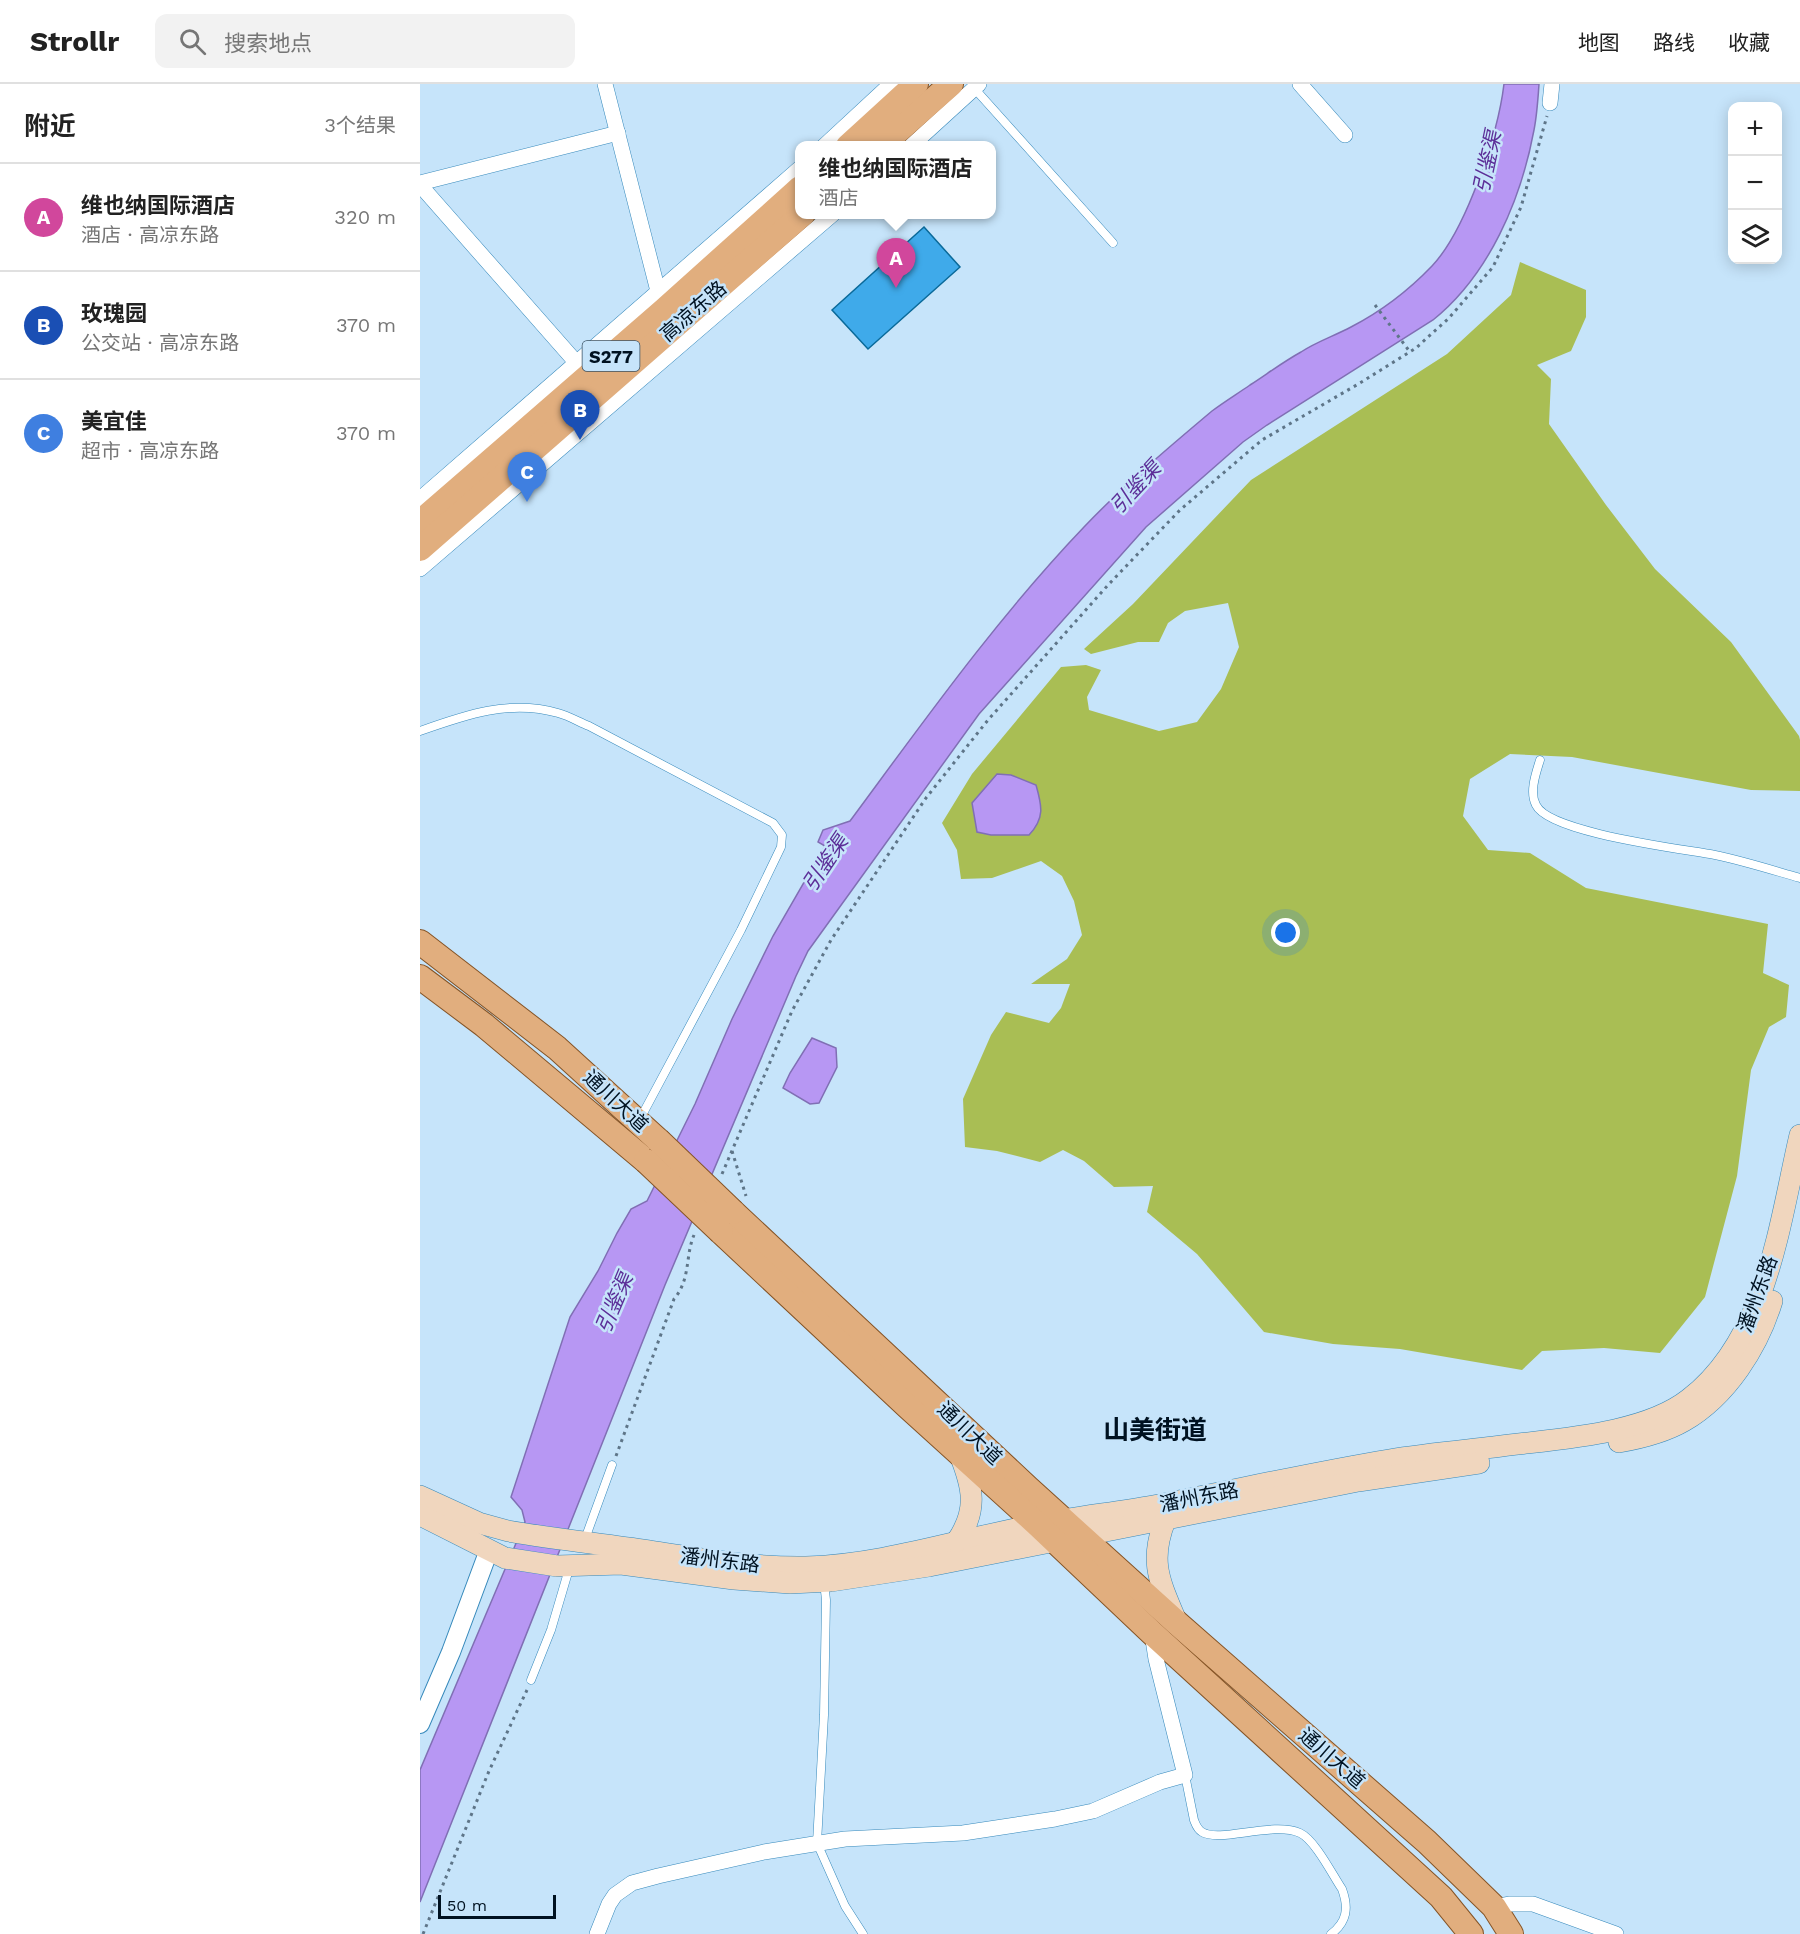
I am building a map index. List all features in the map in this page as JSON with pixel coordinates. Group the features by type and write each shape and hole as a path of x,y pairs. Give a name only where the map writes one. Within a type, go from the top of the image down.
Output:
{"main road":[{"path":"853,141 906,85"},
{"path":"888,141 969,85"},
{"name":"高凉东路","path":"420,549 531,462 627,380 673,315 795,193"},
{"name":"高凉东路","path":"420,522 582,370 673,315 797,219"},
{"name":"通川大道","path":"420,942 557,1048 630,1132 646,1161 734,1216 960,1455 1037,1524 1067,1533 1152,1633 1441,1897 1471,1934"},
{"name":"通川大道","path":"420,977 630,1132 658,1140 734,1216 1067,1533 1208,1649 1427,1842 1494,1907 1511,1934"},
{"name":"潘州东路","path":"1067,1533 1144,1507 1390,1460 1592,1434 1635,1424 1663,1414 1687,1401 1711,1379 1728,1358 1745,1331 1755,1309 1768,1268 1800,1135"},
{"name":"潘州东路","path":"420,1496 479,1523 515,1532 823,1574 929,1566 1067,1533 1166,1518 1358,1481 1621,1442 1657,1433 1701,1410 1721,1391 1740,1367 1761,1332 1781,1271 1800,1193"},
{"path":"957,1541 968,1521 973,1497 960,1455"},
{"name":"潘州东路","path":"420,1515 438,1522 497,1554 563,1567 621,1564 734,1580 790,1582 882,1557 1037,1524"},
{"path":"1166,1518 1158,1536 1156,1563 1177,1623"},
{"path":"1193,1669 1208,1649"}],"street":[{"path":"605,84 673,315"},
{"path":"1300,84 1345,135"},
{"path":"1550,103 1552,84"},
{"path":"832,141 906,85"},
{"path":"916,141 969,85"},
{"path":"420,499 582,370 420,184 618,133"},
{"path":"673,315 795,174"},
{"path":"673,315 825,219"},
{"path":"420,569 531,462"},
{"path":"420,1724 450,1652 497,1554"},
{"path":"597,1934 615,1895 632,1882 817,1843 845,1839 963,1833 1054,1819 1093,1811 1160,1782 1185,1775 1156,1659 1152,1633"},
{"path":"1494,1907 1509,1904 1533,1904 1616,1934"}],"lane":[{"path":"969,85 1113,243"},
{"path":"420,731 459,717 502,708 559,713 589,726 773,823 782,835 781,847 741,930 630,1132"},
{"path":"1539,760 1534,780 1535,805 1552,818 1583,830 1716,855 1800,878"},
{"path":"577,1542 612,1465"},
{"path":"531,1680 551,1630 563,1567"},
{"path":"823,1574 826,1600 824,1715 817,1843 845,1906 863,1934"},
{"path":"1185,1775 1194,1821 1196,1827 1202,1832 1217,1834 1279,1829 1294,1831 1309,1839 1342,1889 1347,1904 1344,1922 1331,1934"}],"path":[{"path":"718,1181 792,1011 831,940 926,798 988,720 1108,585 1188,503 1262,440 1410,352 1449,318 1493,267 1521,207 1550,103"},
{"path":"1375,305 1410,352"},
{"path":"732,1151 734,1216"},
{"path":"612,1465 674,1299 682,1290 688,1268 691,1242 696,1232"},
{"path":"423,1934 489,1771 531,1680"}],"green space":[{"path":"1520,262 1586,290 1586,317 1571,351 1537,365 1551,379 1549,424 1655,569 1731,642 1800,740 1800,791 1751,790 1572,757 1510,754 1470,779 1463,816 1488,850 1530,853 1586,888 1768,924 1763,973 1789,985 1786,1017 1769,1027 1751,1070 1737,1176 1705,1297 1660,1353 1604,1348 1542,1351 1522,1370 1400,1349 1333,1344 1264,1332 1197,1254 1147,1212 1153,1186 1114,1187 1084,1161 1063,1150 1040,1162 997,1151 965,1147 963,1099 991,1035 1006,1012 1049,1023 1061,1008 1070,984 1031,984 1067,959 1082,935 1074,901 1062,876 1041,861 992,878 961,879 957,850 942,823 972,774 1061,667 1086,665 1101,670 1087,697 1089,710 1159,731 1197,722 1221,689 1239,647 1228,603 1185,611 1168,623 1159,642 1138,642 1091,654 1084,649 1133,604 1251,480 1447,354 1511,295"}],"water":[{"name":"引鉴渠","path":"1504,84 1539,84 1535,124 1521,183 1511,209 1500,234 1471,281 1433,320 1243,442 1146,527 979,714 808,951 665,1285 420,1902 420,1770 525,1522 522,1510 511,1497 570,1317 631,1209 647,1201 773,936 825,846 818,842 823,830 850,821 962,671 1021,597 1084,527 1130,482 1217,408 1307,348 1373,315 1404,292 1432,266 1445,250 1468,206 1488,154"},
{"path":"997,774 1011,775 1036,785 1041,811 1038,823 1029,835 991,835 977,832 972,803"},
{"path":"812,1038 836,1048 837,1067 819,1103 810,1104 783,1088"}],"building":[{"path":"924,227 960,267 868,349 832,310"}],"place":[{"name":"维也纳国际酒店","path":"896,288"},
{"name":"玫瑰园","path":"580,440"},
{"name":"美宜佳","path":"527,502"}],"district":[{"name":"山美街道","path":"1155,1430"}]}
